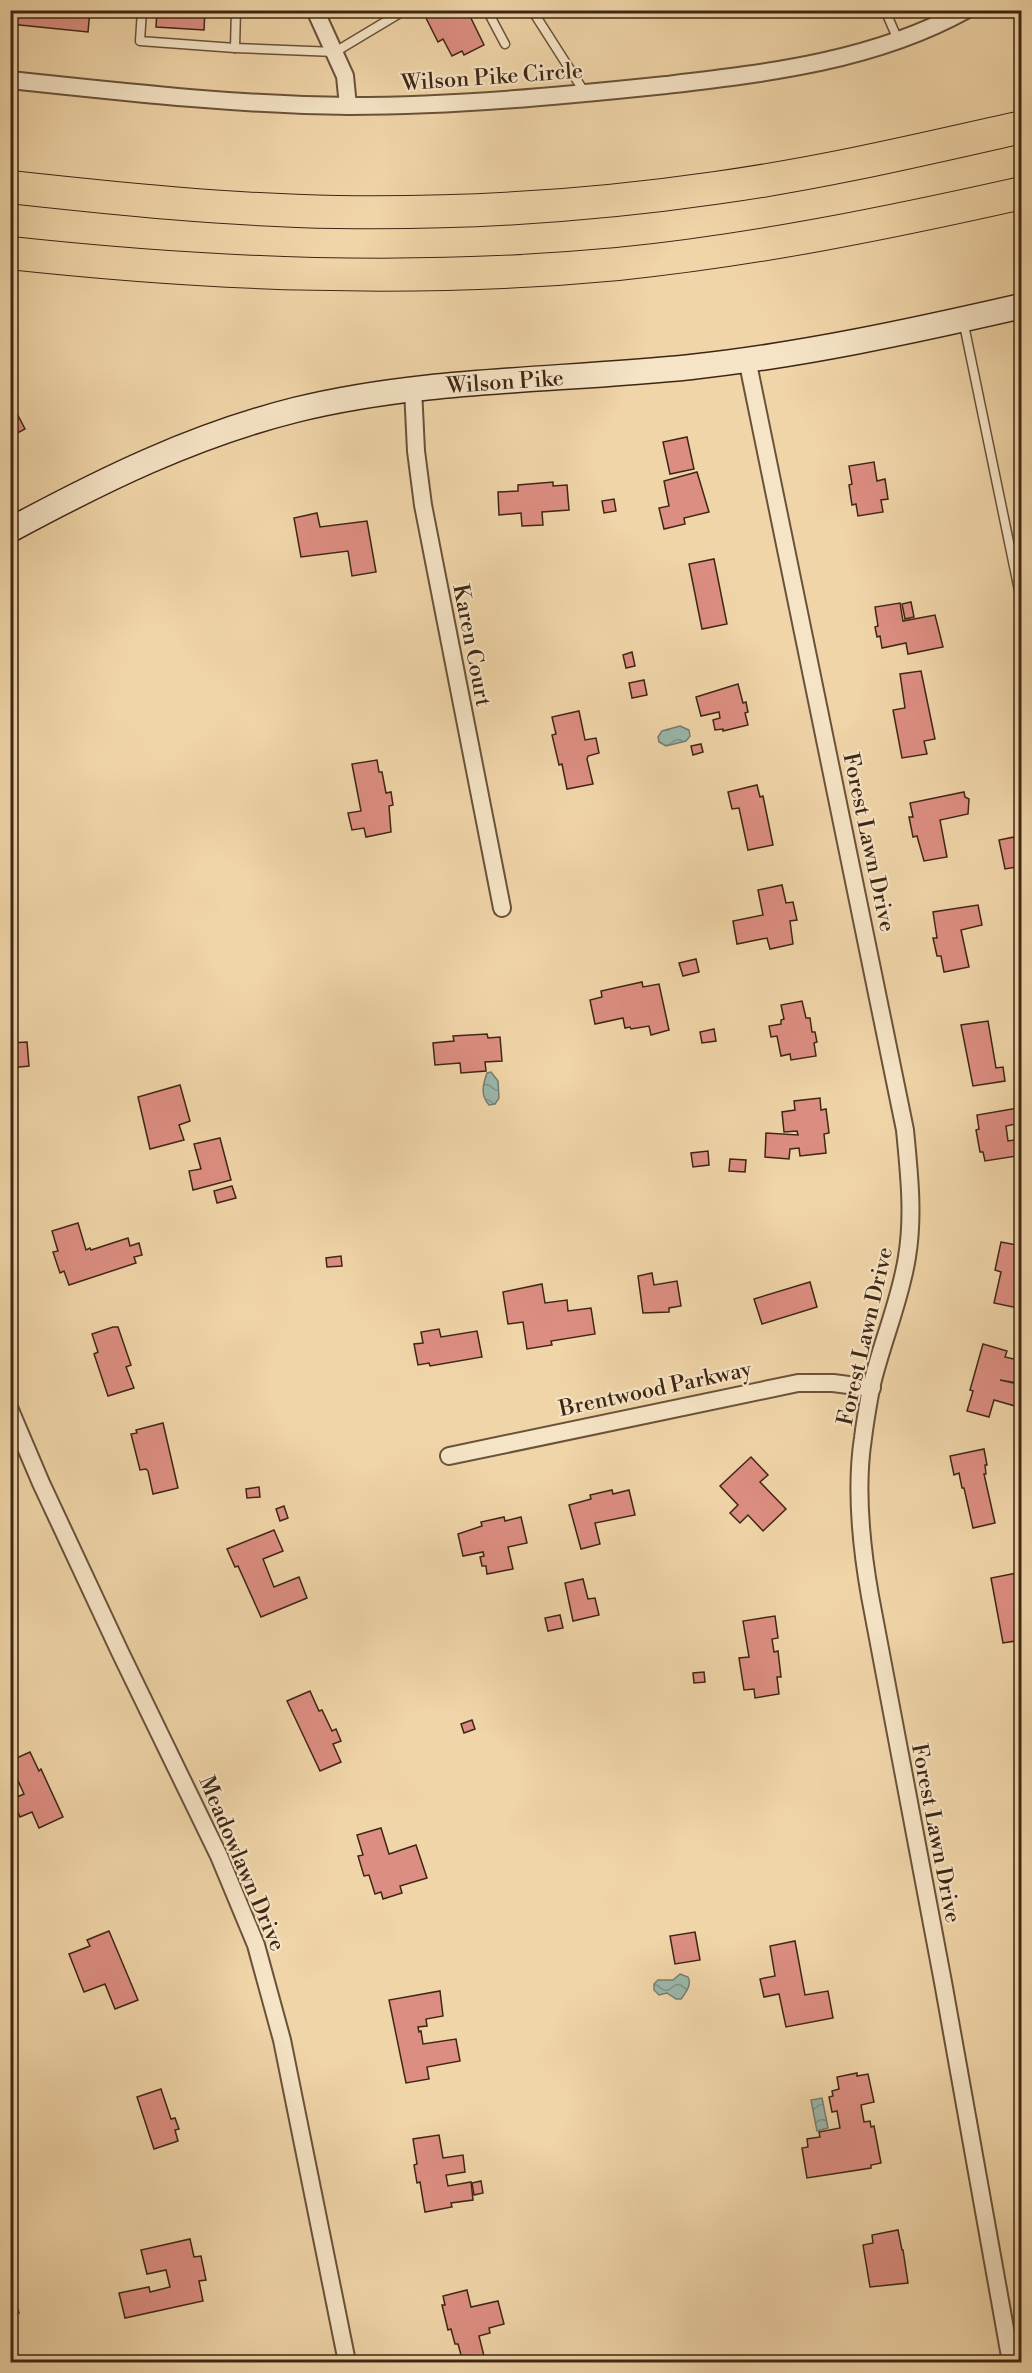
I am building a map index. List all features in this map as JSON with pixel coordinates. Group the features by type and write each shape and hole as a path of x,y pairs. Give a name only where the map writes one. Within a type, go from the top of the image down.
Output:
{"highway":[{"path":"10,187 190,204 305,211 414,211 552,205 646,196 763,180 843,166 1022,127"},
{"path":"10,253 202,270 307,275 410,276 538,270 630,262 757,246 860,228 1022,193"}],"main road":[{"name":"Wilson Pike","path":"10,530 128,469 208,437 294,410 413,388 682,368 747,359 830,346 1022,306"}],"street":[{"path":"315,10 345,76 348,106"},
{"name":"Wilson Pike Circle","path":"10,80 195,98 348,106 524,100 786,69 856,54 943,23 966,10"},
{"name":"Forest Lawn Drive","path":"747,359 904,1130 910,1186 910,1241 898,1299 872,1388 861,1458 861,1538 1011,2362"},
{"name":"Karen Court","path":"413,388 416,451 423,504 502,908"},
{"name":"Brentwood Parkway","path":"449,1456 798,1383 872,1388"},
{"name":"Meadowlawn Drive","path":"10,1410 41,1483 128,1670 219,1856 256,1945 270,1989 293,2091 346,2362"}],"lane":[{"path":"142,10 140,40 235,48 335,52 405,10"},
{"path":"235,48 236,10"},
{"path":"487,10 505,44"},
{"path":"885,10 898,40"},
{"path":"536,12 585,94"},
{"path":"962,320 1022,604"}],"water":[{"path":"680,726 689,730 690,736 686,741 666,746 659,742 658,737 662,731"},
{"path":"491,1072 498,1081 499,1098 495,1104 489,1105 484,1097 483,1089 487,1073"},
{"path":"680,1974 688,1977 689,1983 681,1999 676,1999 667,1993 659,1995 654,1990 654,1984 658,1980 673,1980"},
{"path":"822,2098 828,2128 817,2131 811,2100"}],"building":[{"path":"10,10 90,10 88,32 10,24"},
{"path":"157,10 205,10 204,30 156,27"},
{"path":"440,10 467,10 484,45 464,55 462,51 452,56 443,39 438,42 426,18"},
{"path":"10,400 25,429 10,437"},
{"path":"687,437 694,469 670,474 663,442"},
{"path":"874,462 877,481 885,479 888,499 881,500 883,512 858,516 856,504 852,505 849,466"},
{"path":"697,472 709,512 684,518 685,524 664,529 659,508 669,506 664,481"},
{"path":"553,482 553,486 567,485 569,510 542,512 543,525 522,526 521,513 499,515 498,492 518,491 518,485"},
{"path":"614,499 616,511 604,513 602,501"},
{"path":"317,513 320,527 367,521 376,572 352,576 348,551 301,557 294,518"},
{"path":"714,559 727,624 702,629 689,564"},
{"path":"911,602 914,617 905,619 902,604"},
{"path":"900,603 903,621 935,615 943,647 908,654 906,643 882,648 880,636 877,637 875,627 878,626 875,607"},
{"path":"632,652 635,666 626,668 623,655"},
{"path":"921,671 935,739 924,741 927,754 902,758 893,710 905,708 900,674"},
{"path":"644,680 647,695 632,698 629,683"},
{"path":"738,684 743,703 746,702 748,712 745,713 748,725 723,731 723,729 715,730 713,720 720,718 719,712 701,716 696,697"},
{"path":"579,711 585,740 596,738 599,753 588,756 587,759 593,784 567,789 562,764 559,765 552,735 556,734 552,717"},
{"path":"701,744 703,752 693,755 691,746"},
{"path":"377,760 386,793 391,792 393,805 389,806 391,832 366,837 364,828 352,830 348,813 361,811 352,764"},
{"path":"757,785 760,797 763,796 773,845 748,850 739,808 732,809 728,792"},
{"path":"964,792 965,797 969,799 968,814 940,820 947,857 924,861 917,836 913,837 909,817 913,817 910,803"},
{"path":"1014,837 1016,846 1022,844 1022,866 1005,869 999,840"},
{"path":"782,885 786,903 793,902 797,920 790,921 793,944 770,949 767,938 737,944 733,921 763,915 758,890"},
{"path":"978,905 982,925 961,930 969,967 944,972 941,956 937,956 933,938 937,938 933,912"},
{"path":"696,959 699,972 683,976 679,963"},
{"path":"642,982 643,987 659,984 669,1030 651,1035 649,1026 625,1028 623,1018 595,1024 590,1000 602,997 601,991"},
{"path":"802,1001 806,1018 810,1018 812,1032 815,1032 816,1056 791,1060 790,1054 781,1056 777,1036 771,1037 769,1026 781,1024 781,1020 784,1019 781,1005"},
{"path":"988,1021 996,1068 1003,1067 1005,1081 973,1086 961,1025"},
{"path":"714,1029 716,1041 702,1043 700,1032"},
{"path":"487,1034 488,1038 500,1037 502,1061 485,1062 486,1071 461,1073 460,1063 435,1065 433,1043 454,1041 453,1036"},
{"path":"27,1042 29,1066 10,1068 10,1043"},
{"path":"180,1085 190,1121 179,1125 184,1140 150,1149 138,1097"},
{"path":"820,1098 821,1110 826,1109 829,1133 824,1134 826,1153 800,1156 799,1148 790,1149 789,1159 765,1157 766,1133 798,1135 797,1131 784,1132 782,1112 795,1110 794,1101"},
{"path":"1018,1108 1021,1123 1006,1126 1008,1141 1022,1139 1022,1155 985,1161 983,1152 980,1152 976,1130 979,1129 977,1115"},
{"path":"220,1138 231,1180 193,1190 189,1171 201,1169 194,1144"},
{"path":"708,1151 709,1165 693,1167 691,1153"},
{"path":"730,1159 746,1160 745,1172 729,1171"},
{"path":"232,1186 236,1198 217,1203 214,1191"},
{"path":"78,1223 86,1250 128,1238 130,1246 139,1243 142,1255 134,1257 136,1263 69,1285 64,1271 60,1273 53,1252 58,1251 52,1231"},
{"path":"1001,1242 1022,1246 1022,1295 1018,1308 994,1303 1001,1272 995,1270"},
{"path":"341,1256 342,1266 327,1267 326,1258"},
{"path":"652,1273 654,1285 677,1281 681,1306 669,1308 669,1312 643,1313 638,1276"},
{"path":"810,1282 817,1307 762,1324 754,1299"},
{"path":"542,1284 545,1303 567,1300 568,1311 591,1308 595,1334 551,1341 552,1345 527,1349 523,1322 508,1324 503,1292"},
{"path":"118,1327 131,1365 126,1367 134,1388 108,1396 94,1354 98,1352 92,1334"},
{"path":"439,1329 441,1337 477,1331 482,1357 430,1366 429,1363 418,1365 414,1344 423,1343 421,1332"},
{"path":"983,1344 1007,1351 1005,1357 1022,1361 1017,1383 1000,1380 1022,1385 1022,1408 994,1400 989,1417 967,1411 973,1391 970,1390"},
{"path":"163,1423 178,1488 153,1494 148,1471 140,1470 131,1434 137,1433 136,1430"},
{"path":"984,1449 987,1465 985,1465 986,1474 984,1474 995,1523 973,1528 964,1488 962,1488 959,1473 954,1475 950,1456"},
{"path":"751,1457 768,1475 760,1482 786,1509 763,1531 748,1515 740,1523 730,1513 738,1505 720,1486"},
{"path":"259,1487 260,1497 247,1498 246,1489"},
{"path":"612,1490 613,1494 629,1490 635,1515 595,1523 600,1544 581,1549 569,1505 591,1499 590,1495"},
{"path":"284,1506 288,1518 280,1521 276,1509"},
{"path":"504,1517 505,1521 521,1517 527,1543 508,1547 513,1569 487,1574 486,1566 482,1566 480,1557 484,1556 483,1552 463,1556 458,1534 482,1526 481,1522"},
{"path":"274,1530 283,1551 263,1559 274,1587 299,1577 307,1598 261,1617 238,1566 235,1567 227,1549"},
{"path":"1022,1572 1022,1598 1019,1598 1022,1640 1003,1643 991,1578"},
{"path":"583,1579 588,1599 595,1598 599,1615 573,1621 565,1583"},
{"path":"560,1615 563,1628 548,1631 545,1618"},
{"path":"775,1616 778,1638 772,1639 774,1652 778,1651 781,1677 777,1677 779,1694 755,1698 754,1689 744,1690 739,1658 749,1657 743,1621"},
{"path":"704,1672 705,1682 694,1683 693,1673"},
{"path":"310,1691 319,1711 322,1710 332,1731 336,1729 341,1741 333,1744 341,1762 320,1771 287,1701"},
{"path":"472,1720 475,1729 464,1733 461,1724"},
{"path":"30,1752 39,1771 41,1769 63,1817 39,1828 32,1812 20,1817 12,1799 24,1794 14,1772 10,1774 10,1761"},
{"path":"381,1828 389,1854 416,1845 427,1878 400,1886 402,1893 383,1899 381,1892 375,1894 369,1875 364,1876 358,1856 363,1855 357,1835"},
{"path":"109,1931 138,2000 115,2009 105,1984 84,1992 69,1954 90,1946 87,1940"},
{"path":"695,1932 700,1960 675,1964 670,1936"},
{"path":"795,1941 805,1995 828,1991 833,2018 786,2027 779,1994 764,1997 760,1979 775,1976 770,1946"},
{"path":"440,1991 443,2016 426,2019 427,2026 418,2027 419,2032 421,2031 423,2044 456,2039 460,2061 427,2067 429,2079 406,2083 389,2000"},
{"path":"857,2073 857,2076 868,2074 874,2102 861,2105 864,2122 870,2121 871,2127 874,2126 881,2163 871,2165 871,2168 807,2178 802,2148 808,2147 807,2139 820,2137 819,2132 840,2128 837,2111 832,2112 829,2097 833,2096 832,2091 839,2089 837,2077"},
{"path":"161,2089 171,2119 175,2118 179,2129 175,2130 178,2141 154,2149 137,2097"},
{"path":"439,2135 443,2158 463,2155 465,2172 446,2175 448,2186 471,2182 473,2200 451,2203 452,2207 425,2212 420,2182 417,2183 414,2165 417,2164 413,2139"},
{"path":"481,2181 483,2193 474,2195 472,2183"},
{"path":"898,2230 908,2283 870,2287 863,2245 873,2243 872,2235"},
{"path":"190,2239 194,2257 201,2256 206,2280 199,2281 203,2301 125,2318 119,2293 149,2287 150,2292 170,2287 166,2270 147,2274 141,2250"},
{"path":"467,2290 471,2307 498,2301 504,2324 489,2328 490,2333 479,2336 485,2360 477,2362 463,2362 451,2329 448,2330 442,2305 445,2305 443,2296"},
{"path":"10,2298 13,2303 16,2303 19,2313 16,2314 17,2320 10,2321"},
{"path":"795,2356 805,2356 806,2362 795,2362"}]}
